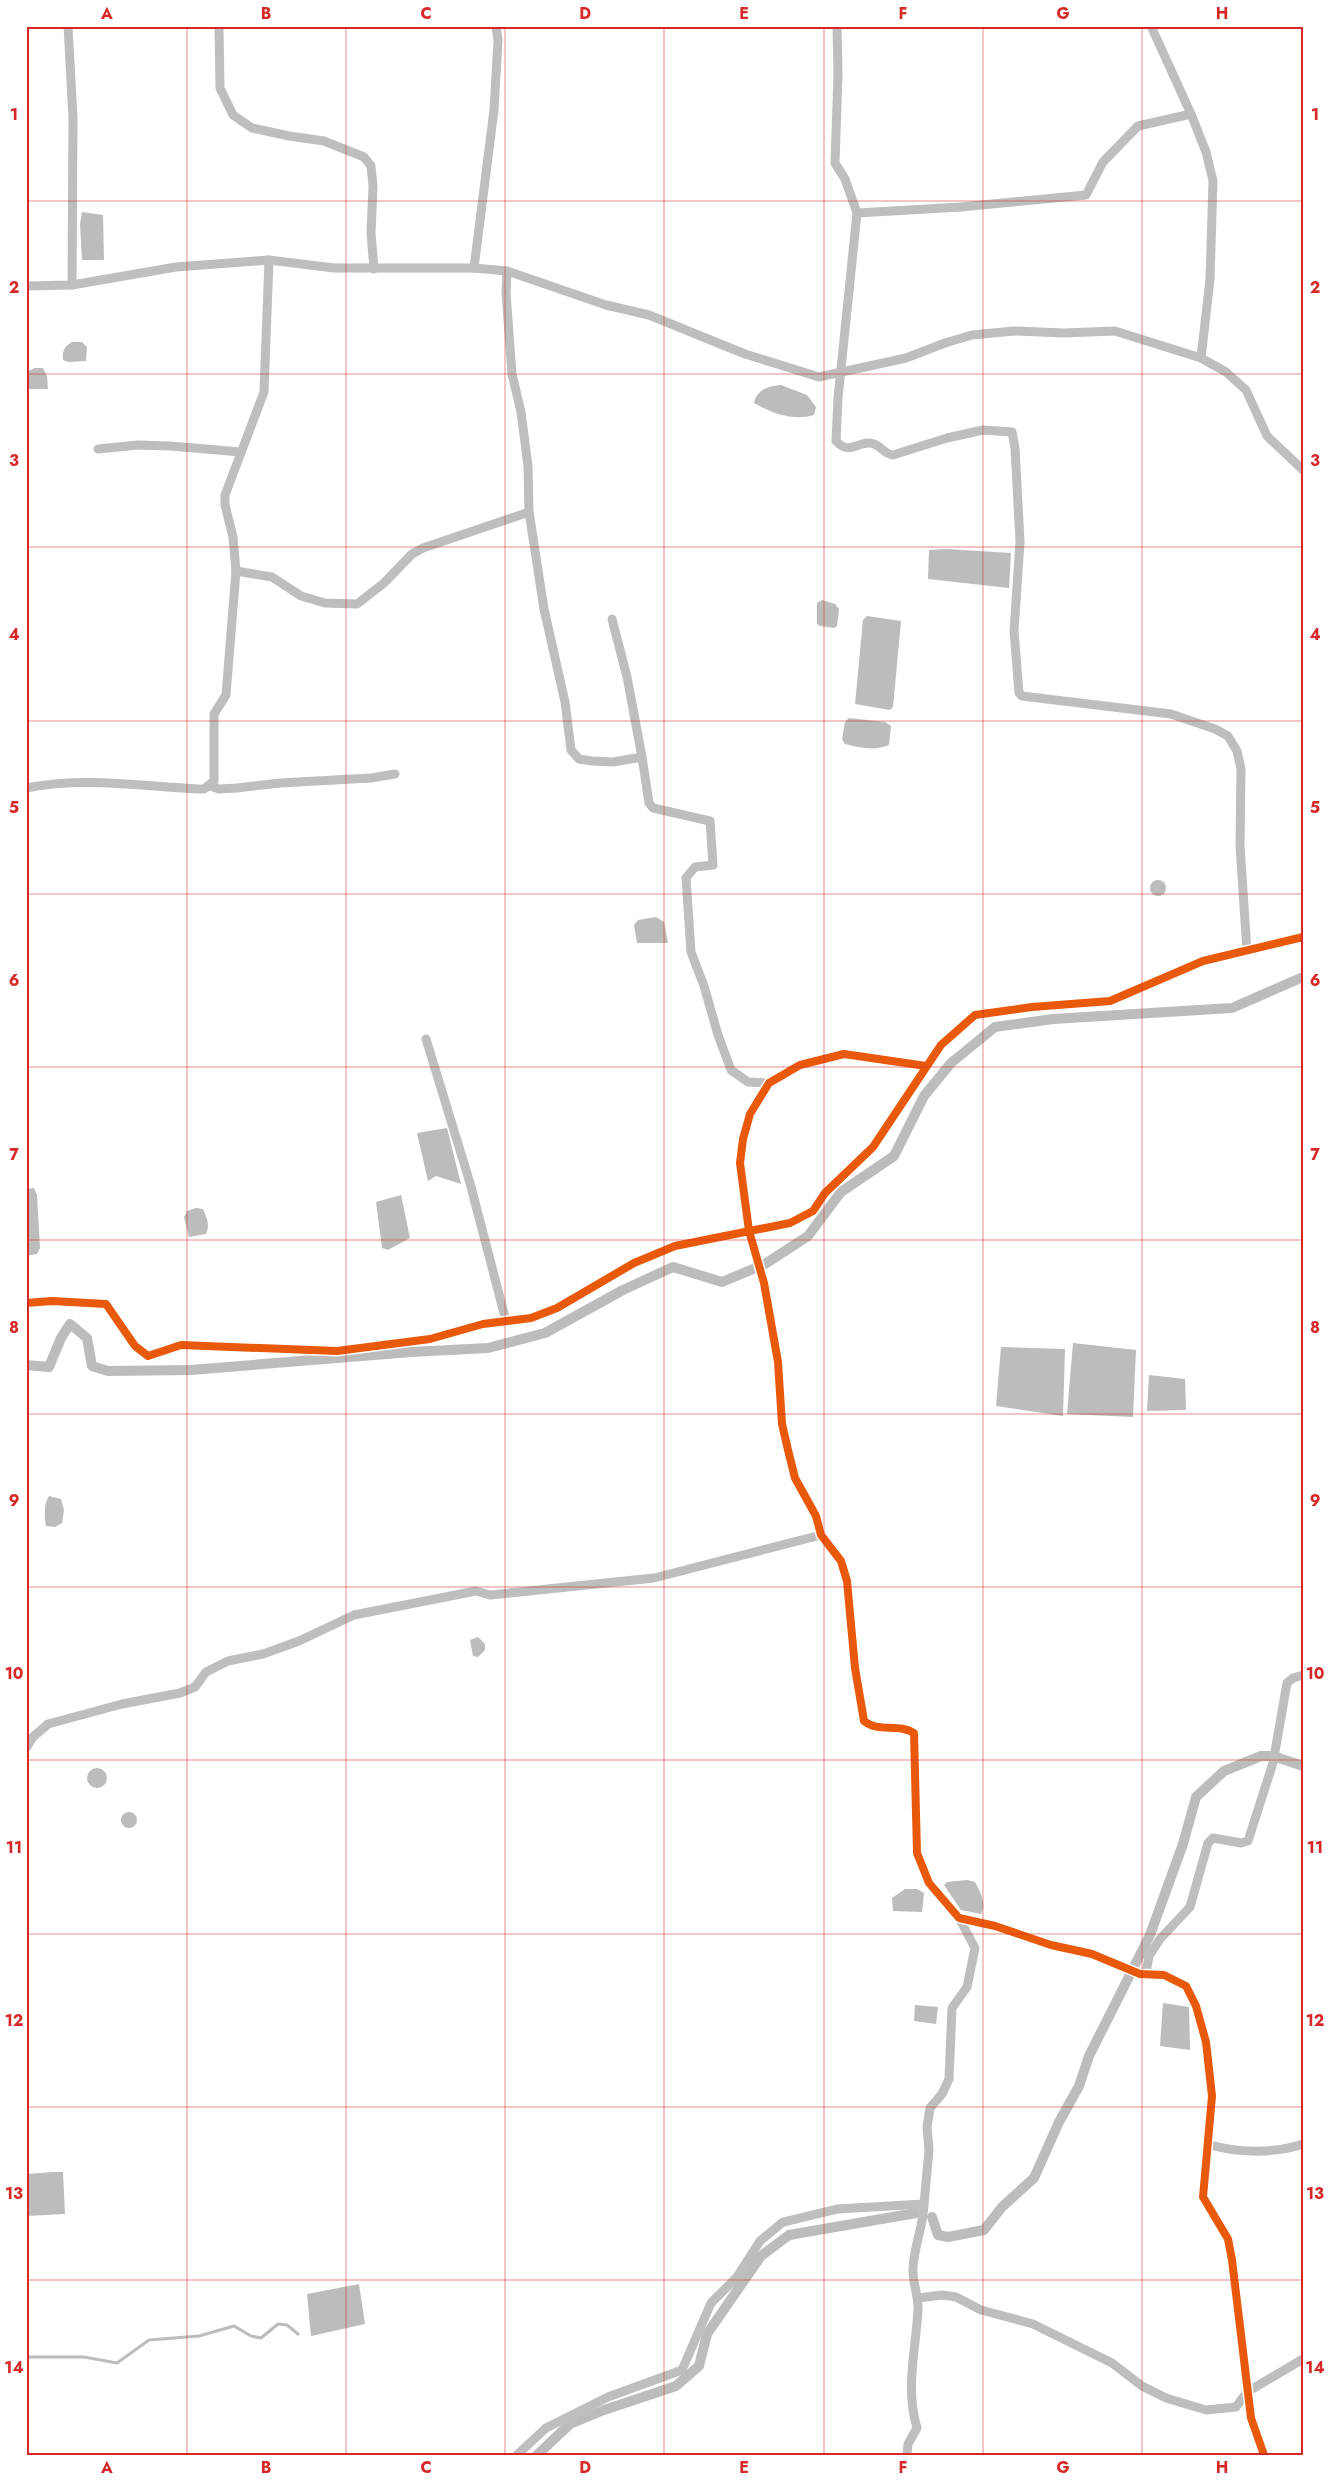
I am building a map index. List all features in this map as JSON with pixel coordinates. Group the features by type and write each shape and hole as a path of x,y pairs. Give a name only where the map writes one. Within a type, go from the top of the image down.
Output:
{"street":[{"path":"68,26 73,118 72,284"},
{"path":"220,26 220,88 233,115 252,128 324,141 364,157 371,166 374,186 371,233 374,269"},
{"path":"474,268 494,110 498,40 496,26"},
{"path":"837,26 838,74 835,163 845,179 858,213 838,398 836,442 841,447 850,449 868,442 876,444 889,455 893,455 947,438 983,430 1012,432 1015,448 1020,542 1014,631 1019,692 1022,696 1171,714 1215,729 1228,736 1237,751 1241,769 1240,846 1247,950"},
{"path":"1151,26 1192,114 1206,152 1213,181 1210,279 1201,358"},
{"path":"858,213 961,207 1086,195 1103,162 1138,126 1192,114"},
{"path":"26,788 65,783 129,784 204,789 214,781 216,772 214,714 226,694 236,571 233,537 225,505 225,495 264,392 269,260"},
{"path":"26,286 72,284 176,267 269,260 334,268 474,268 508,271 606,305 649,315 737,351 818,377 906,358 972,335 1014,331 1064,333 1115,331 1201,358 1226,372 1246,390 1267,436 1303,470"},
{"path":"508,271 506,293 512,374 521,412 528,466 529,512 544,610 565,702 571,750 579,759 592,761 613,762 642,757"},
{"path":"98,449 138,445 241,452"},
{"path":"236,571 272,577 301,596 325,603 357,604 384,583 412,554 423,548 529,512"},
{"path":"612,619 627,677 649,803 653,808 710,821 713,865 695,867 686,878 691,952 704,986 718,1035 731,1070 748,1082 769,1084"},
{"path":"210,786 219,789 237,788 280,783 371,778 395,774"},
{"path":"26,1303 52,1301 106,1304 135,1346 148,1356 182,1344 337,1351 430,1339 483,1324 531,1318 557,1308 634,1262 675,1246 790,1223 813,1211 825,1193 874,1147 941,1044 975,1015 1032,1007 1110,1001 1202,961 1303,937"},
{"path":"426,1038 470,1183 506,1321"},
{"path":"908,2455 908,2444 917,2428 914,2417 912,2389 913,2346 918,2298 912,2270 918,2238 924,2225 929,2150 926,2127 930,2108 942,2094 949,2078 952,2008 966,1987 975,1948 959,1918 929,1883 917,1854 914,1733 908,1728 870,1726 864,1721 854,1668 847,1581 841,1561 821,1535 816,1516 795,1478 782,1424 778,1362 764,1283 749,1231 740,1163 743,1139 750,1114 769,1084 800,1065 844,1054 926,1066"},
{"path":"26,1748 33,1737 48,1724 122,1704 180,1693 195,1687 206,1672 228,1661 263,1654 299,1641 354,1615 476,1591 490,1595 654,1578 821,1535"},
{"path":"1146,1973 1149,1956 1160,1940 1190,1907 1208,1843 1213,1838 1241,1843 1248,1841 1273,1763 1287,1682 1303,1675"},
{"path":"959,1918 1051,1945 1092,1954 1140,1974 1164,1975 1186,1986 1196,2006 1206,2042 1212,2096 1203,2197 1228,2239 1251,2418 1264,2455"},
{"path":"1207,2144 1226,2150 1285,2150 1303,2144"},
{"path":"518,2455 546,2428 608,2397 682,2370 711,2303 737,2277 760,2241 783,2222 837,2209 924,2204"},
{"path":"918,2298 942,2295 956,2297 981,2310 1033,2324 1112,2363 1142,2386 1166,2398 1206,2410 1236,2407 1247,2392 1303,2359"}],"shaded area":[{"path":"82,212 103,215 104,260 82,260 80,224"},
{"path":"72,342 82,342 87,347 86,361 68,362 63,360 64,350"},
{"path":"35,368 43,368 47,376 48,389 26,389 26,372"},
{"path":"781,385 807,395 816,407 814,415 791,417 768,410 754,403 758,394 764,389"},
{"path":"947,549 1011,553 1009,588 928,579 929,550"},
{"path":"822,600 835,604 839,609 837,626 834,628 817,624 817,603"},
{"path":"867,616 901,621 893,707 890,710 855,704 863,620"},
{"path":"849,718 885,722 891,726 889,745 867,748 845,744 842,739 845,722"},
{"path":"1158,880 1164,882 1166,888 1164,894 1158,896 1152,894 1150,888 1152,882"},
{"path":"656,917 664,922 668,943 637,943 634,925 638,920"},
{"path":"447,1128 461,1184 436,1176 428,1181 417,1133"},
{"path":"34,1188 37,1195 40,1248 37,1254 26,1256 26,1189"},
{"path":"401,1195 410,1238 388,1250 382,1248 376,1202"},
{"path":"196,1208 203,1209 208,1228 206,1234 189,1237 184,1217 187,1211"},
{"path":"1073,1343 1136,1350 1133,1417 1067,1414"},
{"path":"1001,1347 1065,1349 1063,1416 996,1406"},
{"path":"1149,1375 1185,1379 1186,1410 1147,1411"},
{"path":"49,1496 61,1499 64,1510 62,1523 55,1527 46,1526 45,1510"},
{"path":"478,1637 485,1644 485,1650 478,1657 473,1656 470,1640"},
{"path":"97,1768 104,1771 107,1778 104,1785 97,1788 90,1785 87,1778 90,1771"},
{"path":"126,1812 132,1812 137,1817 135,1826 126,1828 121,1823 121,1817"},
{"path":"967,1880 975,1882 981,1893 983,1910 981,1914 961,1910 944,1885 947,1882"},
{"path":"905,1889 917,1889 924,1893 922,1912 893,1911 892,1898"},
{"path":"1163,2003 1189,2007 1190,2050 1160,2046"},
{"path":"915,2005 938,2007 936,2024 914,2021"},
{"path":"63,2172 65,2214 26,2216 26,2174"},
{"path":"359,2284 365,2324 311,2336 307,2294"}],"waterway":[{"path":"26,1365 49,1367 61,1338 70,1324 87,1338 92,1366 108,1371 191,1370 411,1352 488,1348 545,1333 623,1290 673,1267 722,1282 765,1264 808,1236 841,1192 894,1156 924,1096 951,1063 995,1027 1053,1019 1232,1008 1303,977"},
{"path":"932,2217 938,2235 948,2237 984,2230 1002,2207 1034,2178 1059,2122 1079,2086 1089,2056 1150,1935 1183,1844 1196,1797 1224,1771 1261,1756 1273,1756 1303,1766"},
{"path":"537,2455 570,2424 604,2410 676,2386 699,2366 707,2334 761,2256 789,2235 916,2213"},
{"path":"26,2357 84,2357 117,2363 149,2340 199,2336 234,2326 251,2336 261,2338 278,2324 287,2325 298,2334"}],"cycle path":[{"path":"26,1303 52,1301 106,1304 135,1346 148,1356 181,1345 337,1351 430,1339 483,1324 531,1318 557,1308 634,1263 675,1246 790,1223 813,1211 825,1193 873,1147 941,1045 975,1015 1032,1007 1110,1001 1203,961 1303,937"},
{"path":"926,1066 844,1054 800,1065 769,1083 750,1114 743,1139 740,1163 749,1231 764,1283 778,1362 782,1424 788,1450 795,1478 816,1516 821,1535 841,1561 847,1581 855,1668 864,1721 876,1727 902,1729 914,1733 917,1853 929,1883 959,1918 995,1926 1051,1945 1092,1954 1140,1974 1164,1975 1186,1986 1196,2006 1206,2042 1212,2096 1203,2197 1228,2239 1251,2418 1264,2455"}]}
